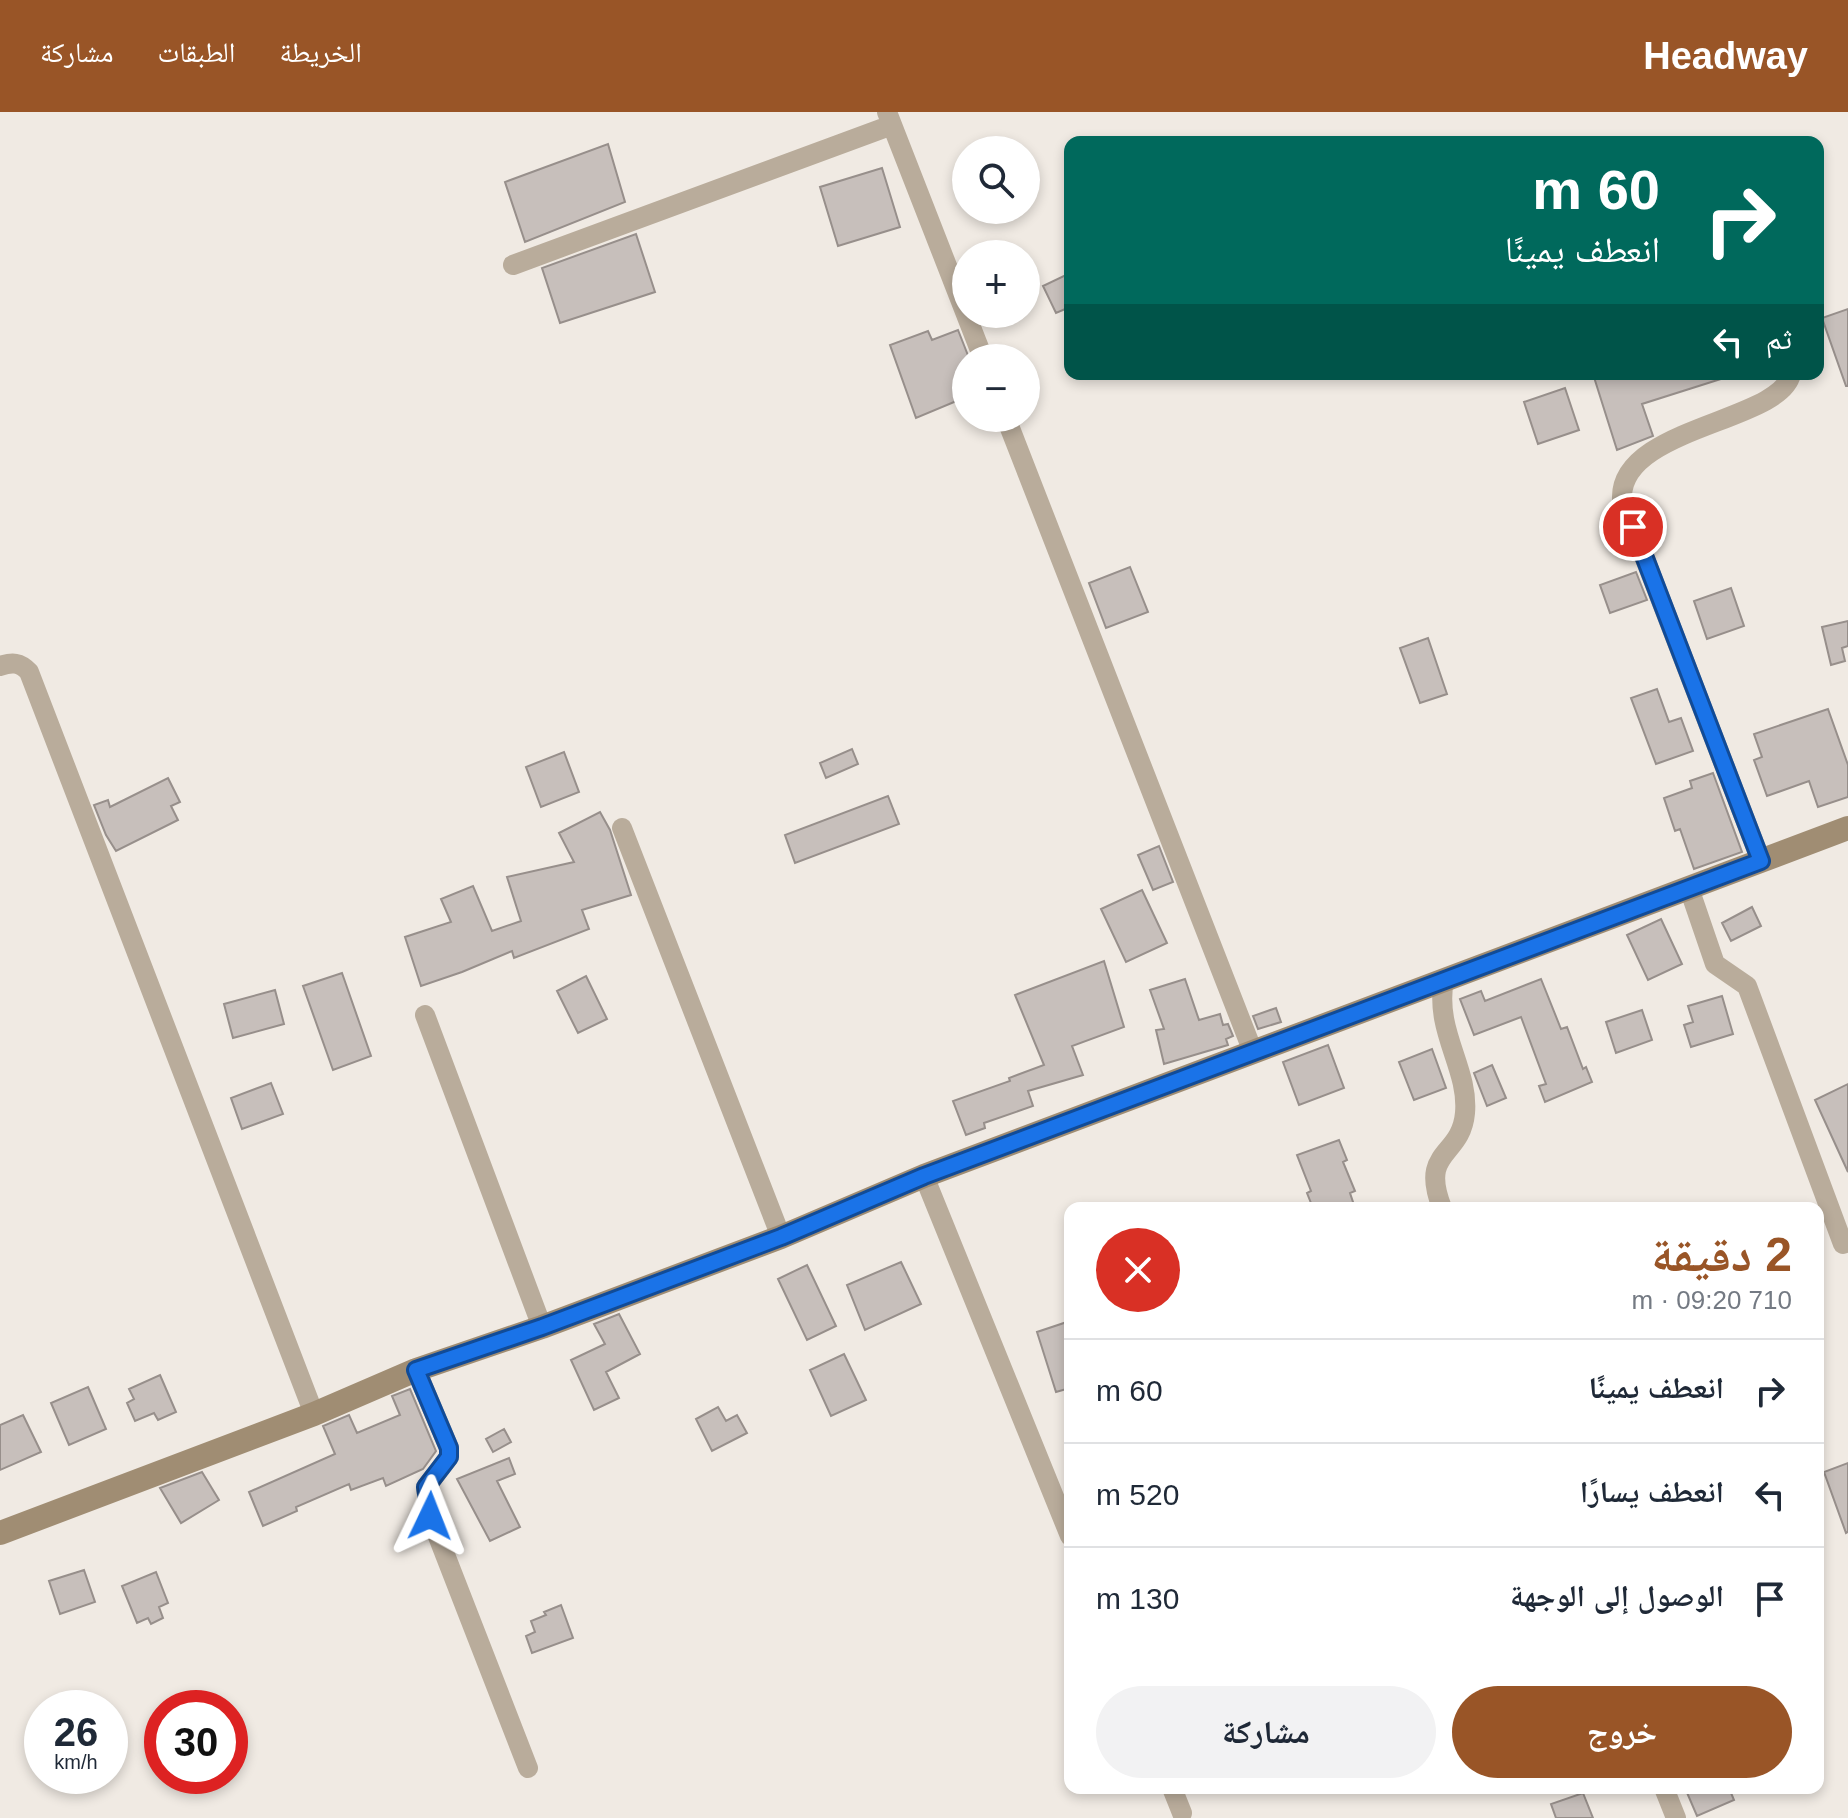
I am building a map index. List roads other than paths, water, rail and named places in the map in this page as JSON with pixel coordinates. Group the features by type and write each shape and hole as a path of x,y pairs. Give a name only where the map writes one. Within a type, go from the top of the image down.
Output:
{"street":[{"path":"513,265 889,119 977,344"},
{"path":"1761,861 1622,499 1622,484 1627,472 1658,448 1701,426 1767,401 1785,389 1789,380"},
{"path":"1011,432 1253,1052"},
{"path":"0,666 13,663 29,672 314,1414"},
{"path":"622,828 781,1237"},
{"path":"0,1533 314,1414 416,1370 542,1327 781,1237 924,1176 1761,861 1846,835"},
{"path":"1689,888 1715,964 1743,981 1750,992 1843,1244"},
{"path":"1440,1202 1434,1187 1436,1168 1459,1133 1465,1113 1463,1093 1443,1020 1441,993 1444,980"},
{"path":"425,1015 542,1327"},
{"path":"924,1176 1064,1521"},
{"path":"416,1370 449,1448 449,1457 426,1487 430,1516 528,1768"},
{"path":"1174,1794 1182,1813"},
{"path":"1666,1794 1676,1818"}]}
